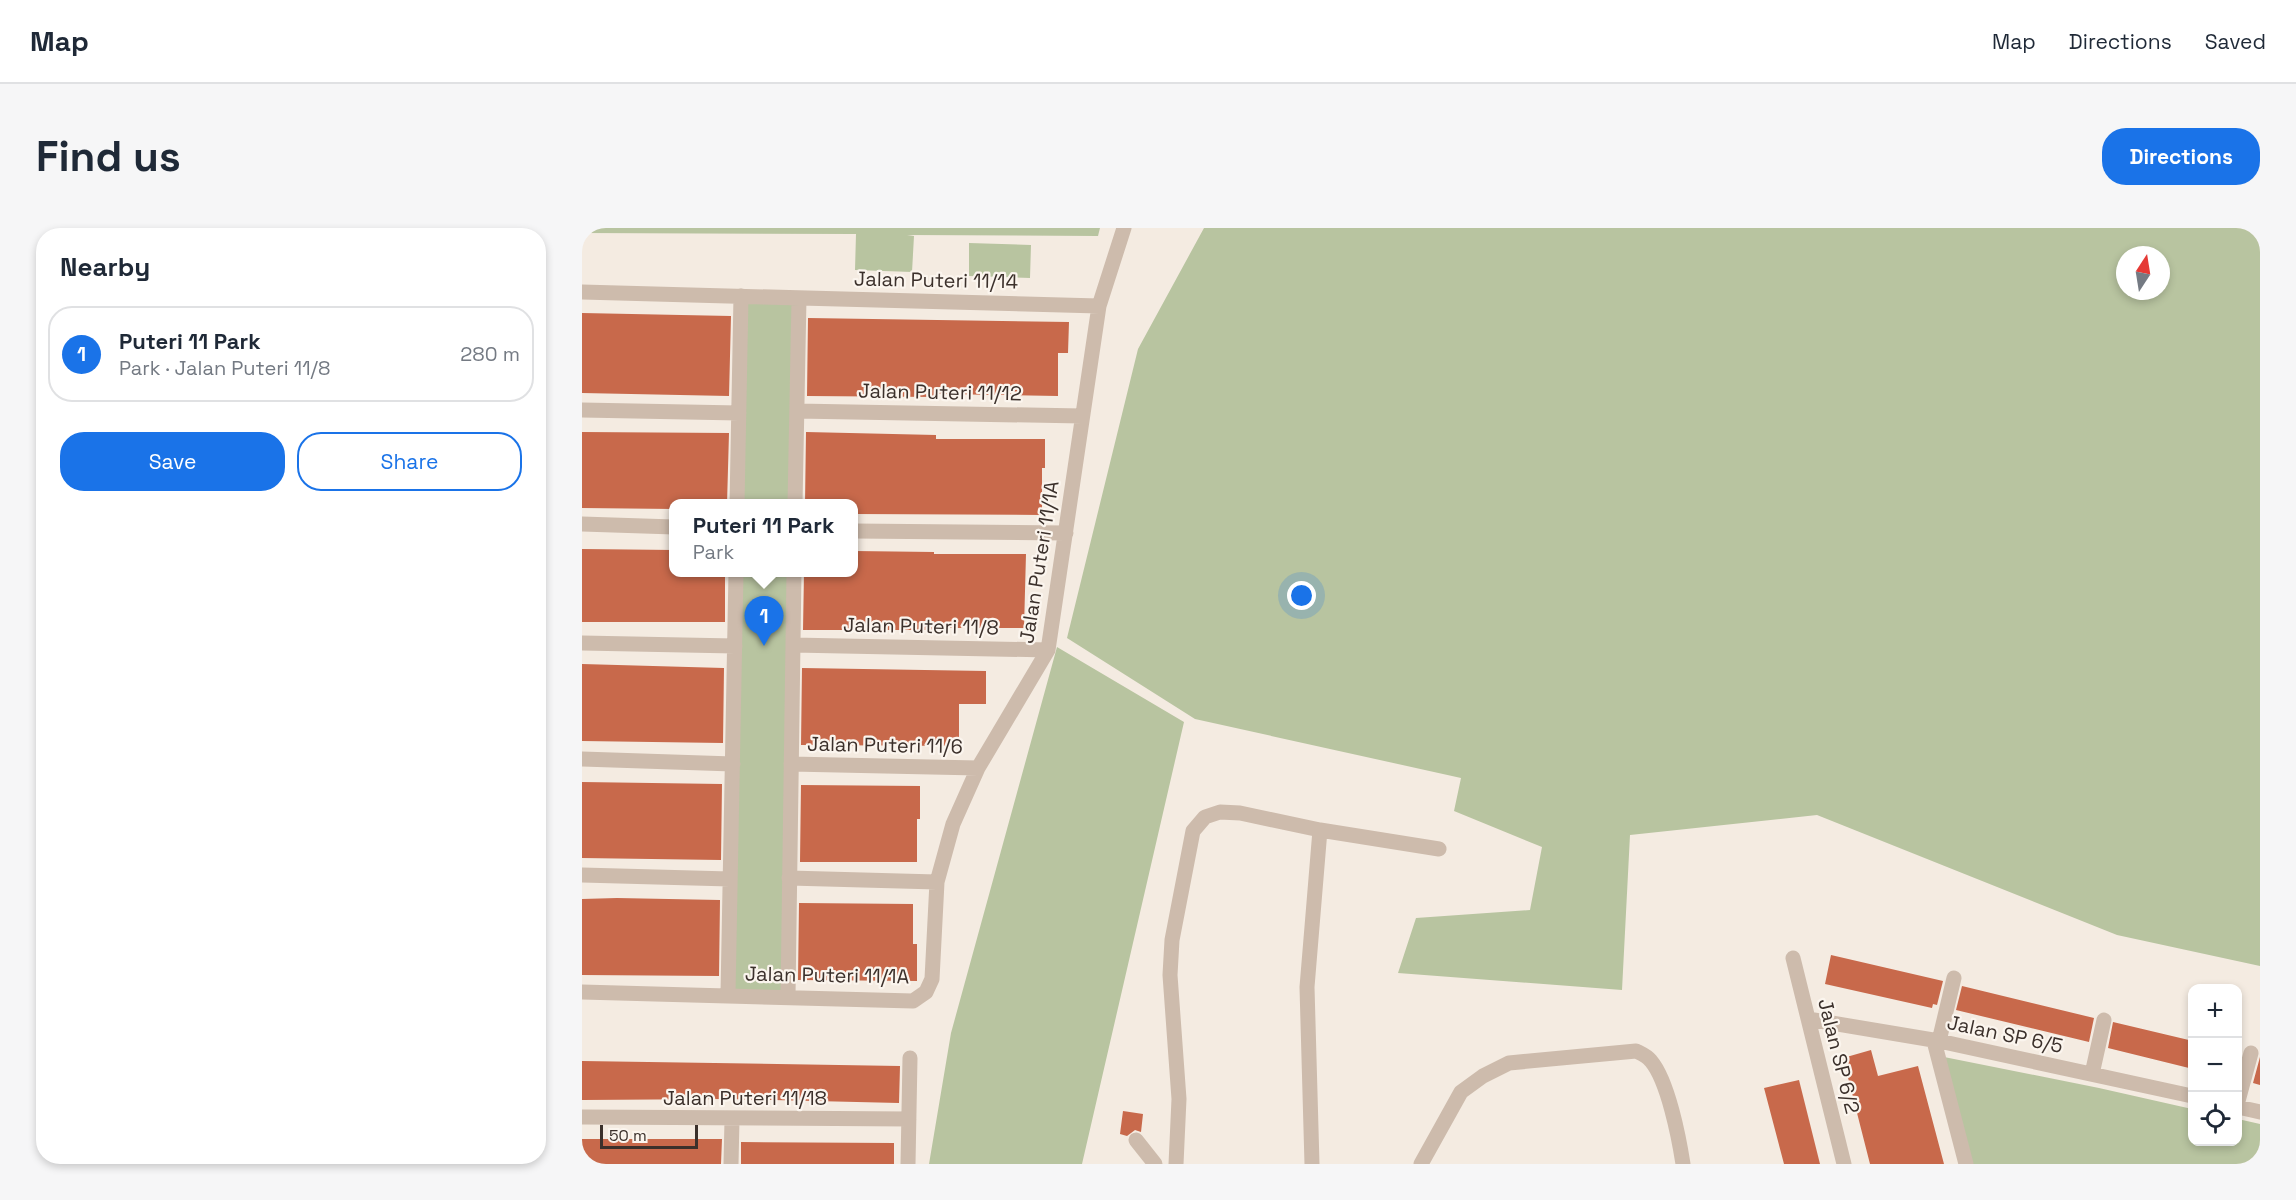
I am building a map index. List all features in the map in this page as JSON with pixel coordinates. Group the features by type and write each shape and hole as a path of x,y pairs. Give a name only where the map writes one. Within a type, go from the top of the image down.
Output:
{"street":[{"name":"Jalan Puteri 11/1A","path":"582,992 728,994 913,1001 926,992 933,979 938,882 953,824 978,768 1048,650 1100,306 1124,228"},
{"name":"Jalan Puteri 11/14","path":"582,292 1100,306"},
{"path":"737,499 741,296"},
{"path":"795,499 798,298"},
{"path":"582,410 739,413"},
{"name":"Jalan Puteri 11/12","path":"797,411 1083,416"},
{"path":"582,524 669,526"},
{"path":"858,531 1066,533"},
{"path":"728,994 736,577"},
{"path":"788,996 794,577"},
{"path":"582,643 735,646"},
{"name":"Jalan Puteri 11/8","path":"793,645 1048,650"},
{"path":"582,759 733,764"},
{"name":"Jalan Puteri 11/6","path":"791,764 978,768"},
{"path":"1176,1164 1179,1099 1170,975 1172,940 1193,831 1205,817 1220,812 1240,813 1320,830 1439,849"},
{"path":"1312,1164 1307,987 1320,830"},
{"path":"582,875 730,879"},
{"path":"789,878 938,882"},
{"name":"Jalan SP 6/2","path":"1793,958 1844,1164"},
{"path":"1954,978 1936,1041 1966,1164"},
{"name":"Jalan SP 6/5","path":"1808,1018 1936,1041 2188,1095"},
{"path":"2092,1074 2104,1020"},
{"path":"1421,1164 1461,1092 1483,1076 1509,1063 1636,1051 1646,1056 1653,1064 1667,1093 1683,1164"},
{"path":"2240,1092 2251,1053"},
{"path":"908,1164 910,1058"},
{"path":"2242,1108 2260,1112"},
{"name":"Jalan Puteri 11/18","path":"582,1118 909,1119"},
{"path":"731,1164 732,1120"},
{"path":"1136,1140 1155,1164"}],"green space":[{"path":"582,228 1100,228 1098,236 907,235 914,236 912,272 855,270 856,234 582,233"},
{"path":"1204,228 2260,228 2260,966 2117,935 1817,815 1630,835 1622,990 1398,973 1416,918 1530,910 1542,847 1454,811 1461,778 1195,719 1067,638 1138,349"},
{"path":"969,243 1031,245 1030,278 969,276"},
{"path":"741,296 799,298 795,499 737,499"},
{"path":"736,577 794,577 788,996 728,994"},
{"path":"1057,647 1184,722 1082,1164 929,1164 951,1033"},
{"path":"1939,1056 2188,1108 2188,1146 2242,1146 2242,1120 2260,1124 2260,1164 1973,1164"}],"building":[{"path":"582,313 731,316 729,396 582,393"},
{"path":"808,318 1069,322 1068,353 1058,353 1058,396 937,394 937,397 807,396"},
{"path":"582,432 729,433 727,499 669,499 669,509 582,508"},
{"path":"806,432 936,435 936,439 1045,439 1045,468 1042,468 1042,515 858,514 858,499 805,499"},
{"path":"582,549 669,550 669,577 725,577 725,622 582,622"},
{"path":"858,551 1026,554 1024,628 803,630 804,577 858,577"},
{"path":"582,664 724,668 723,743 582,741"},
{"path":"802,668 986,671 986,704 959,704 959,746 801,745"},
{"path":"582,782 722,784 721,860 582,858"},
{"path":"801,785 920,786 917,862 800,862"},
{"path":"582,899 720,900 719,976 582,975"},
{"path":"799,903 913,904 913,944 917,944 917,981 798,980"},
{"path":"1831,955 1943,981 1937,1005 1933,1004 1932,1008 1825,984"},
{"path":"1962,986 2094,1018 2089,1042 1956,1010"},
{"path":"2113,1022 2188,1040 2188,1068 2108,1048"},
{"path":"1871,1050 1878,1076 1918,1066 1944,1164 1870,1164 1843,1058"},
{"path":"2260,1057 2260,1085 2253,1083"},
{"path":"582,1061 900,1066 899,1103 726,1099 582,1100"},
{"path":"1799,1080 1820,1164 1784,1164 1764,1088"},
{"path":"1123,1111 1143,1114 1141,1132 1135,1130 1127,1136 1120,1134"},
{"path":"582,1139 722,1139 721,1164 582,1164"},
{"path":"741,1142 894,1143 894,1164 741,1164"}],"place":[{"name":"Puteri 11 Park","path":"764,646"}]}
